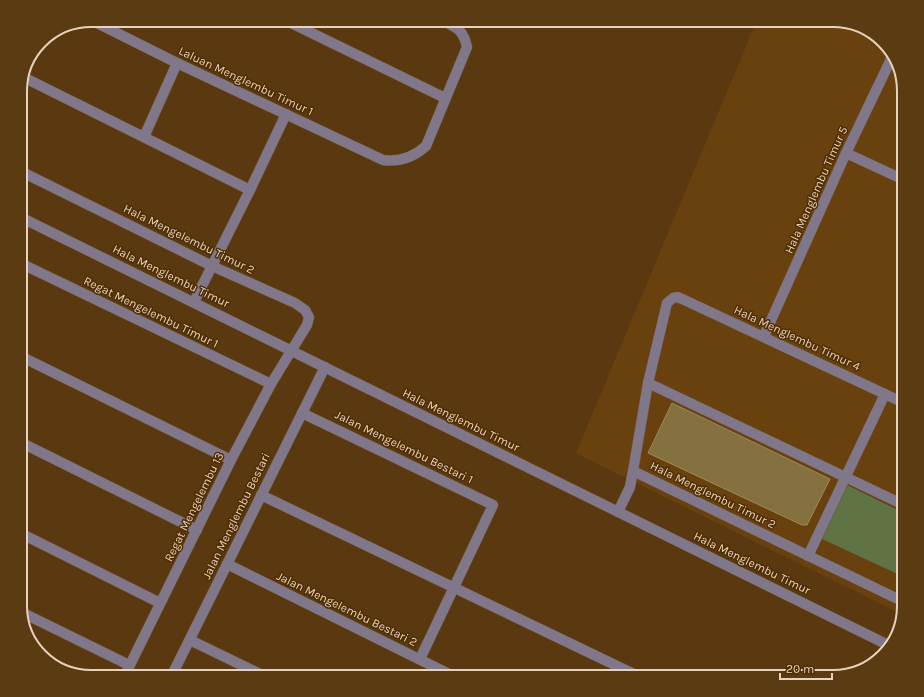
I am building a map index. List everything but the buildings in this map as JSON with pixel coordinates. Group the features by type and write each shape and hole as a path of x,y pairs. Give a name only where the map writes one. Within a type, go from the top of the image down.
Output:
{"street":[{"name":"Laluan Menglembu Timur 1","path":"105,27 177,63 383,160 391,161 405,158 418,153 426,146 445,98"},
{"path":"299,27 445,98 467,47 465,37 456,27"},
{"path":"144,137 177,63"},
{"name":"Hala Menglembu Timur 5","path":"764,336 846,152 890,63"},
{"path":"28,80 250,190"},
{"path":"194,302 286,114"},
{"path":"846,152 897,177"},
{"name":"Hala Mengelembu Timur 2","path":"27,174 212,266 295,303 305,310 309,317 307,325 291,350"},
{"name":"Hala Menglembu Timur","path":"27,219 885,643"},
{"name":"Regat Mengelembu Timur 1","path":"27,266 271,384"},
{"name":"Hala Menglembu Timur 4","path":"678,297 897,400"},
{"name":"Hala Menglembu Timur 2","path":"678,297 673,298 667,303 648,383 632,470 897,599"},
{"name":"Regat Mengelembu 13","path":"127,670 231,460 271,384 291,350"},
{"path":"27,359 231,460"},
{"name":"Jalan Menglembu Bestari","path":"175,670 325,367"},
{"path":"648,383 897,502"},
{"path":"808,556 886,394"},
{"name":"Jalan Mengelembu Bestari 1","path":"302,413 494,505 454,588"},
{"path":"27,445 197,530"},
{"path":"618,512 630,487 632,470"},
{"path":"261,495 625,670"},
{"path":"27,536 160,603"},
{"name":"Jalan Mengelembu Bestari 2","path":"227,564 441,670"},
{"path":"420,660 454,588"},
{"path":"28,615 129,665"},
{"path":"190,640 252,670"}],"shaded area":[{"path":"754,27 833,27 853,30 872,40 884,52 894,71 897,91 897,612 576,453"}],"green space":[{"path":"845,484 897,510 897,574 820,538"}]}
